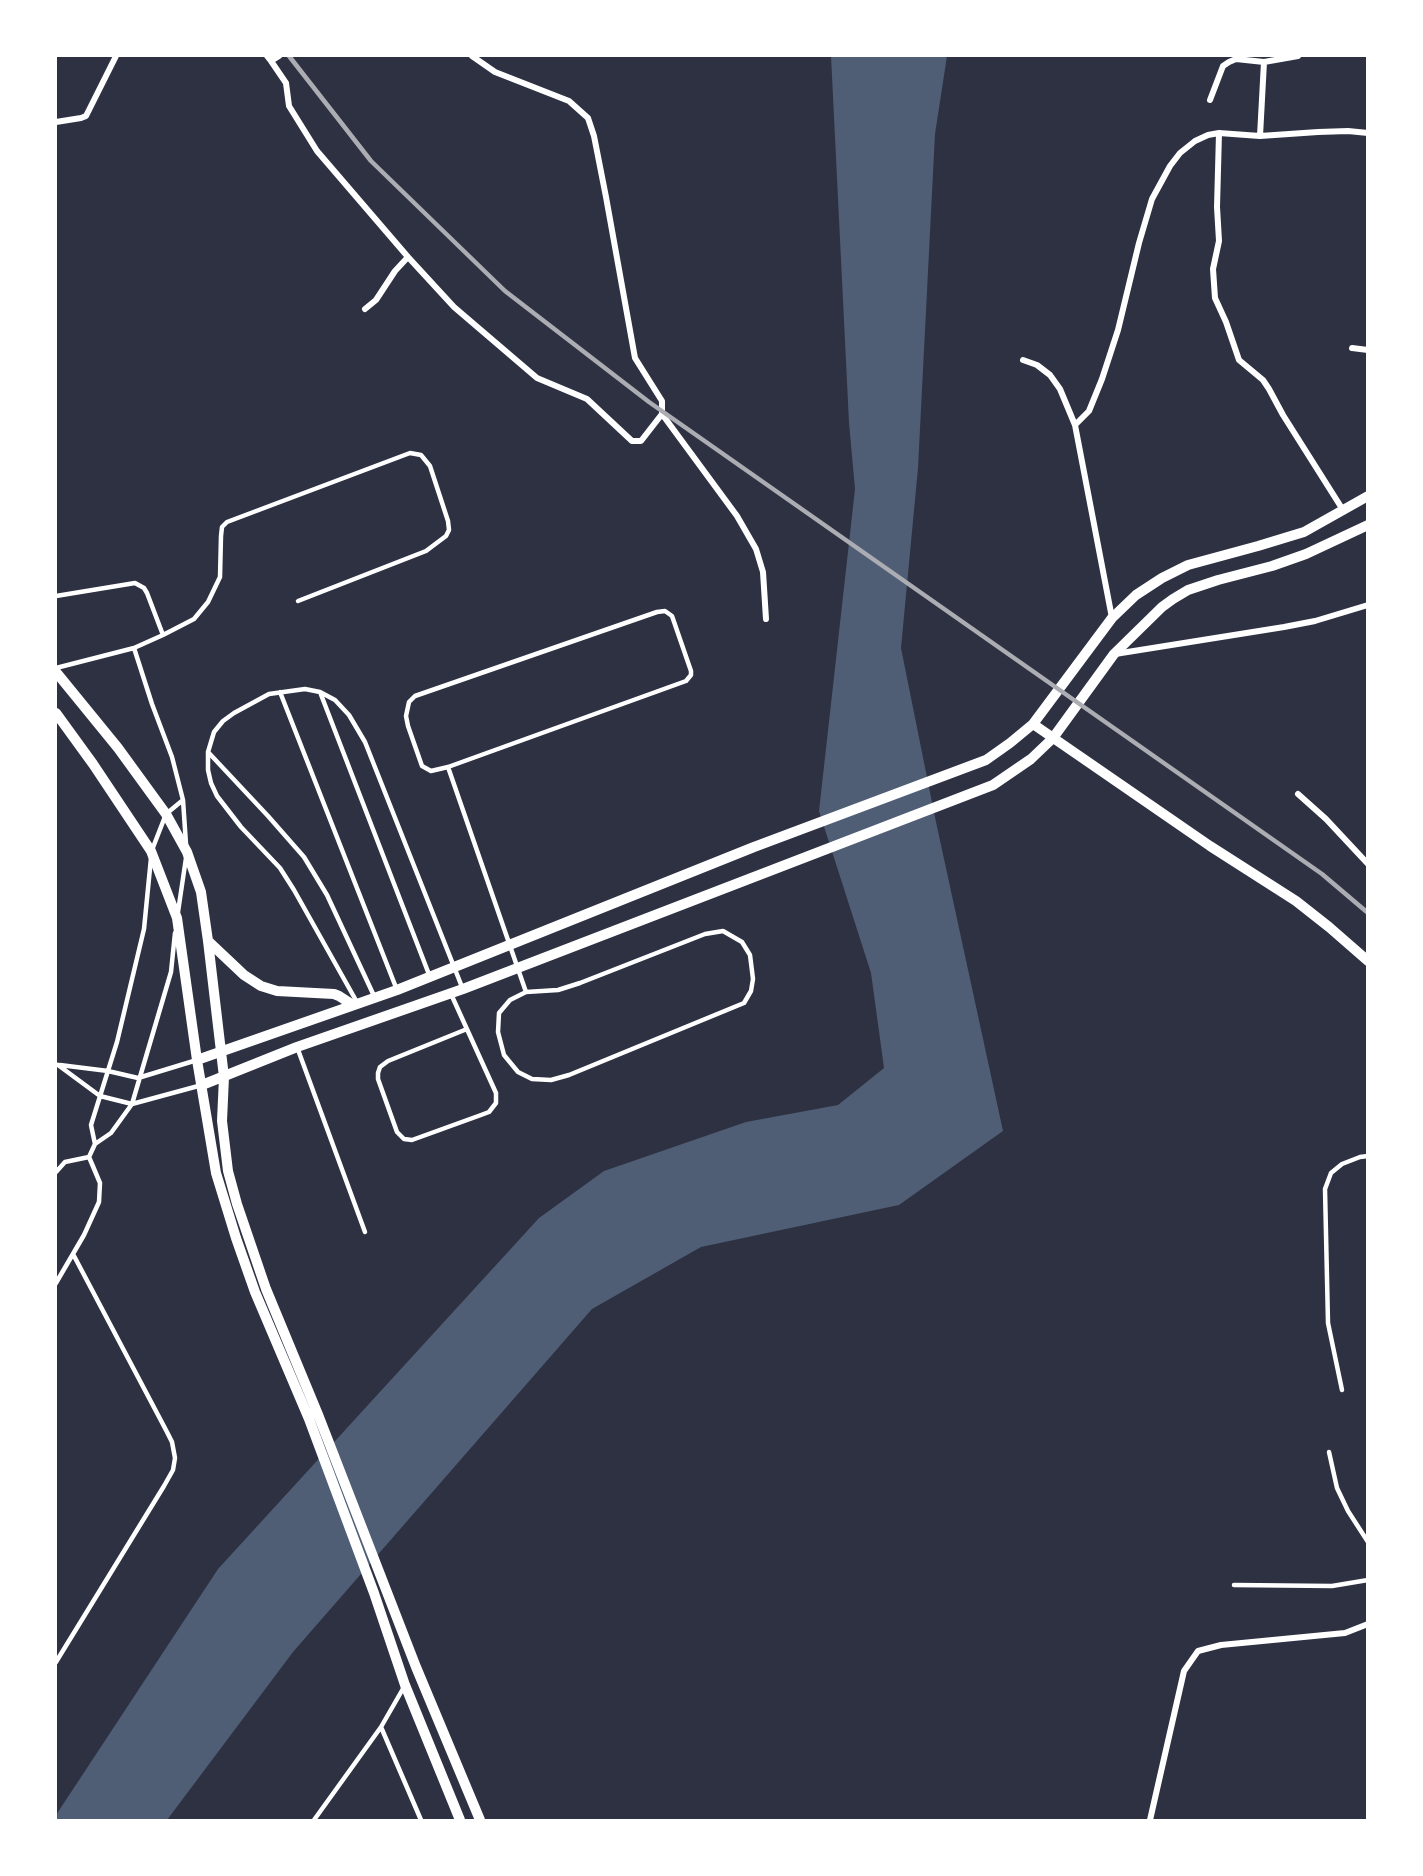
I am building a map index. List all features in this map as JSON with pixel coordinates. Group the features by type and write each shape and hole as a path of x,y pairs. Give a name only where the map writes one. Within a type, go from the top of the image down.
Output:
{"street":[{"path":"56,122 86,116 116,56"},
{"path":"279,56 269,58 286,83 288,106 318,151 408,257 454,307 537,378 587,399 632,441 642,441 662,414"},
{"path":"472,56 495,72 569,101 588,118 606,196 635,358 662,402 662,414 737,516 756,549 763,572 766,619"},
{"path":"1210,100 1223,66 1229,62 1236,59 1264,62 1298,56"},
{"path":"1260,136 1264,62"},
{"path":"1075,425 1089,411 1102,379 1118,330 1152,199 1180,153 1195,141 1219,133 1260,136 1368,133"},
{"path":"1219,133 1217,207 1219,241 1213,269 1215,298 1239,360 1263,380 1343,510"},
{"path":"365,309 376,300 395,271 408,257"},
{"path":"1352,348 1368,350"},
{"path":"1023,360 1037,365 1050,375 1060,389 1075,425 1112,618"},
{"path":"197,1060 397,990 754,847 986,760 1033,724 1112,618 1136,595 1188,565 1304,532 1368,496"},
{"path":"202,1085 297,1047 451,994 993,785 1031,759 1053,738 1114,654 1161,608 1188,590 1306,554 1368,525"},
{"path":"1114,654 1284,627 1315,621 1368,605"},
{"path":"56,670 118,748 166,814 187,852 201,892 208,941 224,1077 222,1120 228,1171 237,1204 266,1289 380,1592 476,1819"},
{"path":"56,713 151,852 177,918 216,1173 255,1292 314,1418"},
{"path":"1033,724 1210,846 1296,901 1368,961"},
{"path":"1298,794 1326,819 1368,864"},
{"path":"208,941 244,975 261,986 277,991 334,994 356,1004"},
{"path":"380,1592 405,1685 460,1821"},
{"path":"1150,1821 1184,1671 1198,1651 1221,1645 1346,1633 1368,1624"}],"lane":[{"path":"56,670 134,648 194,619 208,602 220,577 222,527 227,522 410,453 421,455 430,466 448,520 449,530 446,536 426,551 298,601"},
{"path":"56,596 135,583 144,588 147,593 163,635"},
{"path":"665,611 672,616 691,671 686,681 448,767 431,771 422,766 406,716 409,702 415,696 657,612 665,611"},
{"path":"56,1172 65,1162 89,1156 95,1144 111,1133 132,1104 171,972 187,852 183,800 172,757 134,648"},
{"path":"356,1004 294,890 280,868 241,827 217,796 208,770 208,752 214,732 223,721 249,703 269,694 305,689 320,692 335,700 349,716 365,742 463,989"},
{"path":"280,692 397,990"},
{"path":"320,692 430,977"},
{"path":"208,752 304,857 327,895 375,998"},
{"path":"448,767 516,969 526,992"},
{"path":"95,1144 91,1125 117,1042 144,929 151,852 166,814 183,800"},
{"path":"723,931 742,942 750,955 753,979 751,991 744,1003 569,1075 551,1080 532,1079 518,1072 504,1055 498,1032 499,1013 510,1000 526,992 558,990 705,934 723,931"},
{"path":"451,994 467,1029 496,1093 497,1098 489,1112 412,1140 404,1139 397,1132 378,1079 380,1067 388,1061 467,1029"},
{"path":"297,1047 366,1232"},
{"path":"57,1065 108,1071 138,1078 197,1060"},
{"path":"57,1065 100,1096 132,1104 202,1085"},
{"path":"1342,1390 1328,1323 1324,1189 1331,1173 1342,1164 1368,1155"},
{"path":"56,1283 87,1229 99,1202 100,1182 89,1156"},
{"path":"56,1662 169,1478 175,1458 167,1432 73,1254"},
{"path":"1329,1452 1337,1488 1348,1511 1368,1542"},
{"path":"1234,1585 1332,1586 1368,1580"},
{"path":"314,1821 381,1727 405,1685"},
{"path":"381,1727 421,1821"}],"water":[{"path":"831,56 947,56 935,134 918,468 901,648 1003,1131 899,1205 701,1247 592,1309 293,1652 167,1820 56,1820 56,1815 218,1569 539,1218 604,1171 746,1122 838,1105 884,1068 871,973 819,811 855,489 849,423"}],"railway":[{"path":"289,56 371,161 505,291 649,402 1322,874 1368,913"}]}
